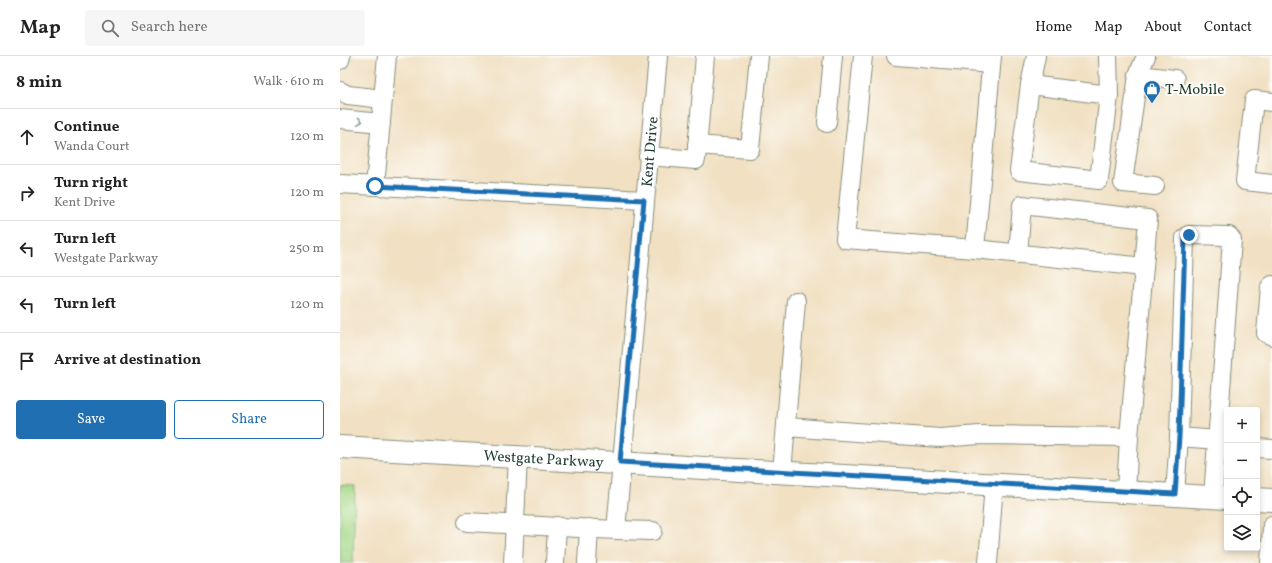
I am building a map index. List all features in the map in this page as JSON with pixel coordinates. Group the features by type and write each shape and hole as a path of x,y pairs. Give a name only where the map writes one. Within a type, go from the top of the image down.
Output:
{"main road":[{"name":"Westgate Parkway","path":"340,447 1220,497"},
{"path":"1260,499 1272,500"}],"street":[{"path":"375,186 387,56"},
{"name":"Kent Drive","path":"616,530 620,462 658,56"},
{"path":"648,156 696,160 705,56"},
{"path":"697,145 750,149 760,56"},
{"path":"827,123 833,56"},
{"path":"863,56 845,239 975,249 1144,266"},
{"path":"896,56 992,60 975,249"},
{"path":"1036,56 1030,85 1019,171 1099,180 1109,94 1108,56"},
{"path":"1146,56 1138,75 1123,183 1155,186"},
{"path":"1138,75 1176,79"},
{"path":"1030,85 1109,94"},
{"path":"340,91 348,95 383,99"},
{"path":"1272,102 1254,100 1245,181 1272,184"},
{"path":"340,119 381,123"},
{"path":"340,184 644,200"},
{"path":"1018,254 1022,205 1148,219 1128,437 1126,492"},
{"path":"1175,494 1179,437 1185,238 1189,235 1229,236 1232,240 1218,440 1220,497"},
{"path":"1272,285 1270,287 1266,334 1272,336"},
{"path":"782,472 796,301"},
{"path":"786,428 940,438 980,435 1128,437"},
{"path":"1179,437 1218,440"},
{"path":"1260,448 1272,449"},
{"path":"513,563 518,457"},
{"path":"988,563 994,484"},
{"path":"467,522 652,531"},
{"path":"1270,563 1272,525"},
{"path":"555,563 557,526"},
{"path":"587,563 589,528"}],"green space":[{"path":"340,485 355,486 353,563 340,563"}],"place":[{"name":"T-Mobile","path":"1152,104"}],"route":[{"path":"375,186 644,200 620,462 782,472 1175,494 1179,437 1185,238 1189,235"}]}
